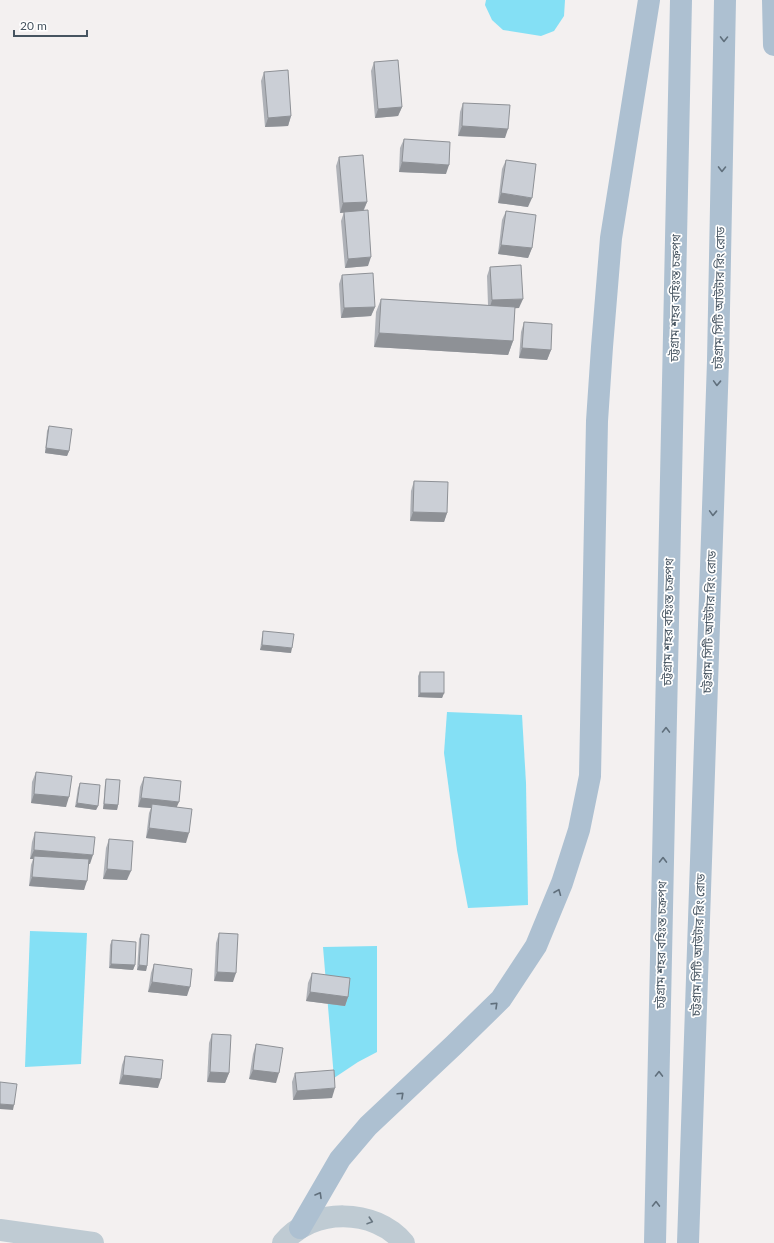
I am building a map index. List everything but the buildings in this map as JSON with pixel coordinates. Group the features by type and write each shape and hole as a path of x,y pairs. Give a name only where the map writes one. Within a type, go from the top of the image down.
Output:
{"main road":[{"path":"300,1228 340,1159 368,1126 501,999 536,946 562,883 579,830 590,776 597,421 611,238 649,0"},
{"name":"চট্টগ্রাম শহর বহিঃস্ত চক্রপথ","path":"655,1243 681,0"},
{"name":"চট্টগ্রাম সিটি আউটার রিং রোড","path":"688,1243 718,369 725,0"},
{"path":"773,0 774,45"}],"street":[{"path":"283,1243 300,1228 316,1220 334,1216 352,1216 370,1220 386,1228 405,1242"},
{"path":"0,1230 93,1243"}],"water":[{"path":"486,0 565,0 564,16 554,31 541,36 503,30 492,20 485,5"},
{"path":"447,712 522,715 526,783 528,905 468,908 457,850 444,753"},
{"path":"30,931 87,933 81,1064 25,1067"},
{"path":"377,946 377,1052 358,1062 334,1078 323,947"}]}
